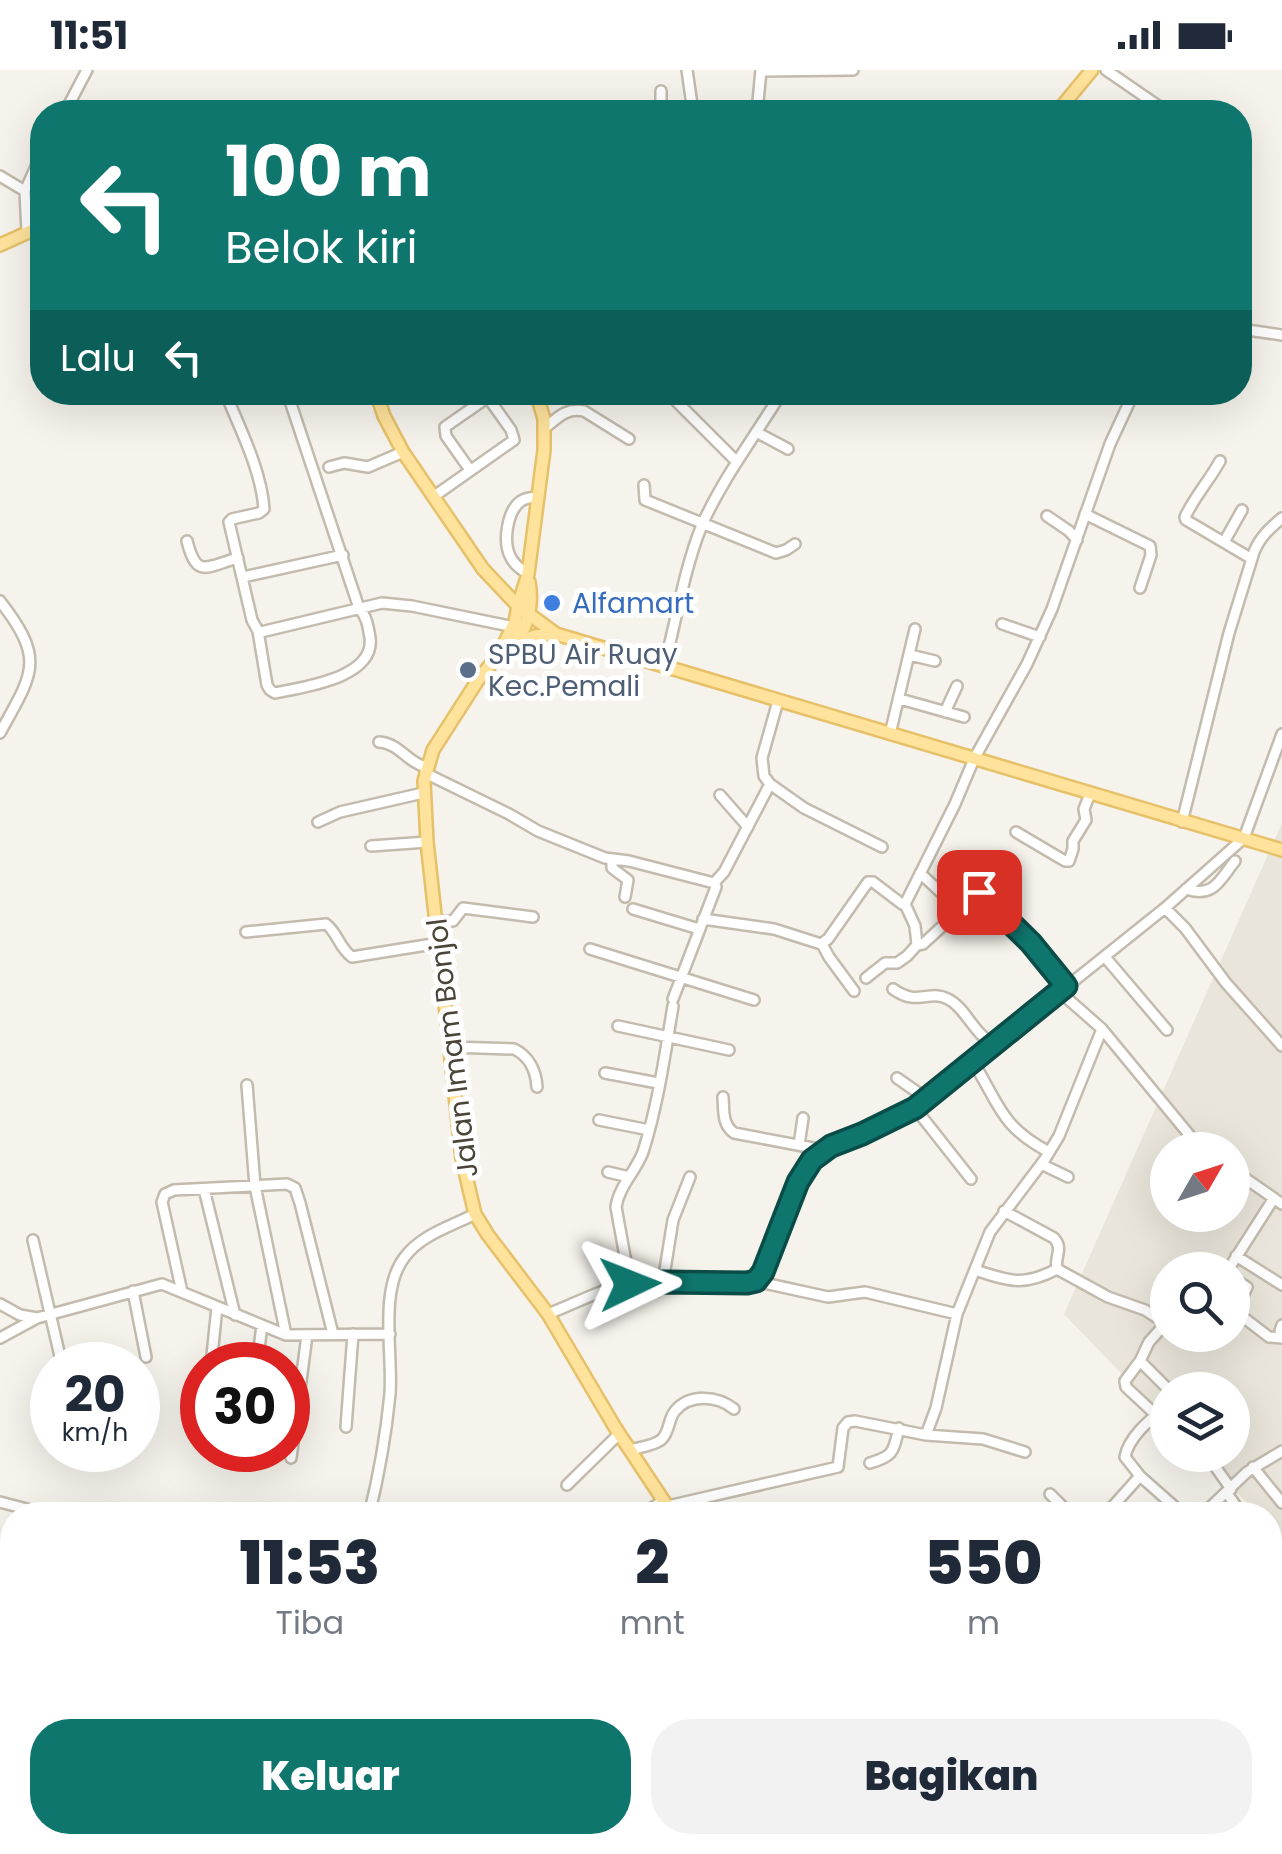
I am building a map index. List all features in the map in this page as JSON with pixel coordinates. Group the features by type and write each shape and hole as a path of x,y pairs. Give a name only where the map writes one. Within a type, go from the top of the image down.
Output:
{"main road":[{"path":"1067,100 1092,70"},
{"path":"0,245 30,231"},
{"path":"380,405 403,452 483,568 518,606 556,634 1282,850"},
{"path":"530,615 528,576 544,428 540,405"},
{"name":"Jalan Imam Bonjol","path":"528,576 514,627 432,750 426,770 427,842 462,1159 476,1214 488,1235 548,1314 665,1502"},
{"name":"Jalan Imam Bonjol","path":"493,660 515,644 530,615"},
{"path":"515,644 535,636 556,634"}],"street":[{"path":"71,100 87,70"},
{"path":"687,70 691,100"},
{"path":"758,100 762,70 853,70"},
{"path":"1106,70 1150,100"},
{"path":"661,91 661,100"},
{"path":"0,176 25,191"},
{"path":"27,232 25,191 30,180"},
{"path":"1252,331 1282,335"},
{"path":"230,405 255,468 264,504 260,513 230,520 270,690 275,692 323,682 352,668 368,655 371,644 292,405"},
{"path":"470,470 444,431 474,405"},
{"path":"432,498 514,440 493,405"},
{"path":"680,405 737,462"},
{"path":"664,668 703,524 772,405"},
{"path":"905,904 974,759 1040,636 1128,405"},
{"path":"544,428 564,412 580,410 629,438"},
{"path":"756,432 788,450"},
{"path":"329,467 344,463 368,467 403,452"},
{"path":"1220,461 1185,517 1252,558"},
{"path":"644,485 645,500 776,553 796,544"},
{"path":"528,576 511,558 506,543 517,505 538,497"},
{"path":"1224,542 1242,510"},
{"path":"1085,514 1150,546 1151,555 1140,588"},
{"path":"1047,516 1077,540"},
{"path":"1182,822 1229,633 1252,558 1259,541 1282,518"},
{"path":"187,540 196,566 238,558"},
{"path":"243,577 343,555"},
{"path":"0,601 24,633 30,664 26,686 0,734"},
{"path":"258,631 382,603 514,627"},
{"path":"1002,624 1040,636"},
{"path":"890,734 915,630"},
{"path":"910,655 935,662"},
{"path":"945,712 957,686"},
{"path":"900,699 964,718"},
{"path":"778,701 762,758 764,776 804,808 882,847"},
{"path":"756,1281 798,1182 812,1160 824,1150 915,1108 1106,957 1244,838 1282,734"},
{"path":"379,742 393,745 416,764 538,832 612,859 714,882"},
{"path":"714,882 722,875 770,784"},
{"path":"318,822 340,812 424,793"},
{"path":"1016,832 1068,860 1086,820 1084,809 1090,794"},
{"path":"720,796 748,826"},
{"path":"370,846 427,842"},
{"path":"612,859 614,872 628,880 625,897"},
{"path":"1186,889 1200,894 1209,892 1235,861"},
{"path":"920,873 950,901"},
{"path":"630,1284 616,1207 618,1197 642,1156 673,1002 716,887 714,882"},
{"path":"822,944 868,882 872,882 905,904 915,926 917,945"},
{"path":"979,892 1031,943 1063,989 1102,1028 1187,1132"},
{"path":"437,921 453,920 462,908 532,917"},
{"path":"1165,908 1186,928 1226,983 1282,1046"},
{"path":"634,910 701,924 774,929 822,944 854,990"},
{"path":"866,978 885,962 897,962 907,956 948,920"},
{"path":"246,932 326,924 341,948 352,957 439,943"},
{"path":"590,949 754,1000"},
{"path":"1106,957 1167,1030"},
{"path":"893,989 909,998 947,998 981,1038 994,1045"},
{"path":"618,1026 730,1050"},
{"path":"926,1435 957,1314 990,1232 1059,1136 1102,1028"},
{"path":"450,1048 514,1048 535,1071 538,1087"},
{"path":"974,1062 1007,1122 1049,1152"},
{"path":"605,1073 658,1083"},
{"path":"897,1078 927,1099"},
{"path":"247,1084 256,1186 286,1335"},
{"path":"723,1097 725,1119 731,1131 824,1150"},
{"path":"915,1108 971,1179"},
{"path":"799,1145 803,1118"},
{"path":"599,1120 649,1130"},
{"path":"1041,1164 1068,1177"},
{"path":"608,1172 629,1177"},
{"path":"663,1282 673,1220 690,1177"},
{"path":"1239,1252 1278,1201 1250,1182"},
{"path":"182,1292 162,1202 165,1194 174,1190 287,1184 295,1188 333,1334"},
{"path":"204,1189 234,1315"},
{"path":"1004,1211 1054,1238 1060,1252 1057,1269"},
{"path":"372,1502 386,1430 390,1292 396,1270 418,1244 476,1214"},
{"path":"33,1240 57,1342"},
{"path":"1250,1265 1282,1285"},
{"path":"974,1270 1008,1280 1034,1280 1057,1269"},
{"path":"1057,1269 1108,1297 1150,1313"},
{"path":"548,1314 630,1284 756,1281 828,1298 865,1292 957,1314"},
{"path":"0,1338 37,1318 162,1284 286,1335 390,1334"},
{"path":"133,1291 143,1342"},
{"path":"1,1301 20,1315 37,1318"},
{"path":"213,1342 217,1307"},
{"path":"1250,1323 1269,1337 1282,1338 1282,1325"},
{"path":"260,1342 262,1326"},
{"path":"346,1428 354,1334"},
{"path":"305,1342 306,1335"},
{"path":"1150,1342 1126,1382 1126,1387 1150,1409"},
{"path":"1140,1361 1151,1372"},
{"path":"630,1450 663,1438 675,1411 688,1402 714,1398 734,1409"},
{"path":"690,1502 838,1468 842,1428 848,1422 910,1433 983,1439 1025,1452"},
{"path":"1150,1422 1125,1454 1140,1476 1169,1502"},
{"path":"870,1464 892,1454 898,1428"},
{"path":"567,1485 620,1434"},
{"path":"1217,1502 1253,1468 1282,1451"},
{"path":"1253,1468 1280,1502"},
{"path":"1218,1472 1235,1502"},
{"path":"1117,1502 1140,1476"},
{"path":"1050,1494 1058,1502"}],"shaded area":[{"path":"1282,823 1282,1502 1246,1502 1217,1472 1250,1472 1250,1372 1150,1372 1150,1403 1064,1314"}],"place":[{"name":"Alfamart","path":"552,603"},
{"name":"SPBU Air Ruay Kec.Pemali","path":"468,670"}],"route":[{"path":"630,1284 756,1281 798,1182 812,1160 831,1146 915,1108 1066,986 1031,943 979,892"}]}
